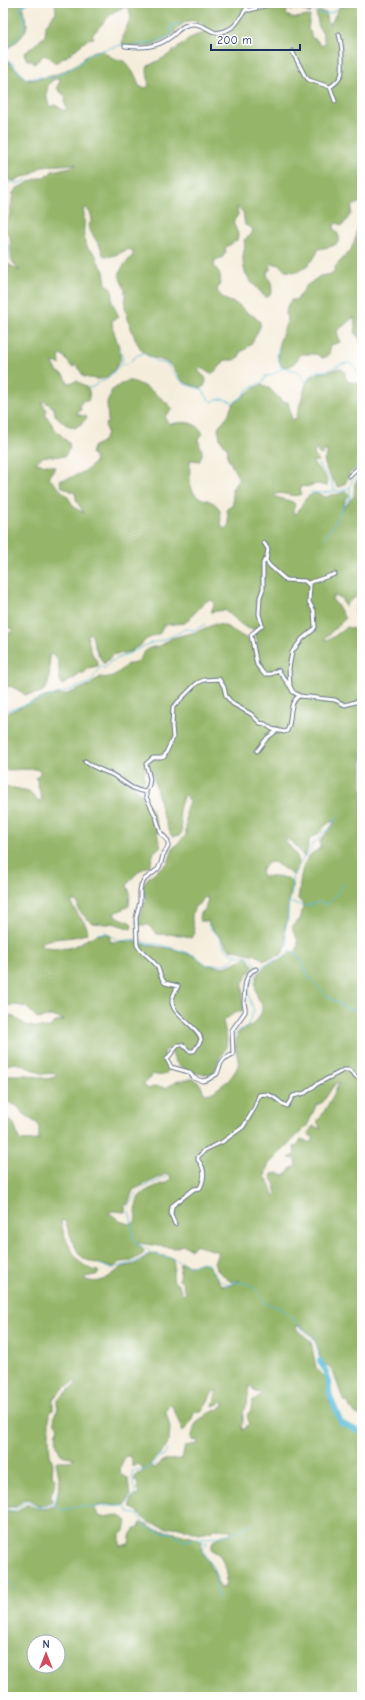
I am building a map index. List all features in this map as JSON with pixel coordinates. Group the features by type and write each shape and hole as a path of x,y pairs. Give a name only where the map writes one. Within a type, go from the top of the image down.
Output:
{"street":[{"path":"125,46 140,48 156,44 172,36 180,28 193,24 206,26 216,33 227,32 237,24 250,3"},
{"path":"245,10 274,3 308,9"},
{"path":"330,87 338,79 343,70 342,48 339,34"},
{"path":"292,51 305,76 309,80 330,87"},
{"path":"330,87 335,101"},
{"path":"350,476 362,464"},
{"path":"264,543 268,549 263,563 263,589 260,597 259,614 262,625 259,630 251,636 257,665 264,674 271,674 278,670 293,692 299,696 335,700 345,704 362,700"},
{"path":"266,558 266,561 270,566 286,580 301,580 308,583 335,574"},
{"path":"290,686 288,674 292,652 315,626 314,611 309,602 310,588 308,583"},
{"path":"256,969 249,974 245,984 245,1012 232,1030 233,1054 224,1058 217,1074 202,1081 194,1078 189,1072 171,1067 167,1059 178,1045 183,1045 189,1051 194,1050 201,1040 200,1034 182,1019 172,1004 173,997 178,986 164,983 158,966 137,945 136,918 140,902 140,891 145,879 158,869 162,863 163,855 168,846 168,841 160,833 156,817 150,808 146,792 149,785 146,764 153,758 163,758 173,740 173,708 200,682 219,679 224,686 226,696 230,701 251,714 257,722 284,732 288,730 291,710 296,698 299,696"},
{"path":"257,751 267,738 278,730"},
{"path":"85,761 97,769 109,773 136,790 146,792"},
{"path":"175,1224 171,1214 172,1206 194,1189 200,1188 205,1176 202,1164 198,1160 198,1157 205,1150 222,1142 243,1127 254,1109 260,1095 272,1095 287,1106 293,1096 305,1093 317,1084 343,1070 349,1070 362,1082"}],"green space":[{"path":"3,3 25,3 23,11 27,24 25,32 22,36 11,46 3,50"},
{"path":"55,3 297,3 296,8 292,10 288,8 286,14 294,18 310,16 308,29 311,33 311,37 317,40 320,45 324,45 324,39 319,28 316,13 318,11 327,13 326,19 330,25 340,6 345,7 352,3 362,3 361,202 352,206 351,214 342,226 337,223 334,225 334,229 338,234 338,242 332,246 318,249 313,260 297,272 285,271 280,265 271,263 270,270 268,270 267,275 271,283 272,291 268,297 265,297 247,276 243,266 244,240 251,235 253,229 245,225 243,212 237,207 238,215 233,222 238,234 237,240 225,248 226,252 222,258 215,260 214,267 220,275 217,291 224,299 239,305 246,312 255,317 260,322 260,327 252,343 245,350 241,351 239,357 235,360 225,360 218,369 211,374 201,368 198,370 206,378 204,387 200,387 185,382 181,379 172,366 168,363 148,356 138,345 132,332 125,307 125,289 120,275 122,268 133,255 133,251 128,249 112,256 103,255 100,246 90,231 89,225 92,218 86,208 83,209 85,242 87,247 96,255 97,260 104,271 106,284 111,288 113,295 112,302 119,317 112,320 113,329 120,351 120,359 112,372 102,379 84,377 76,364 74,365 75,367 71,366 63,355 59,356 60,365 55,362 53,363 57,371 65,376 68,383 77,381 88,389 88,401 83,400 80,405 81,410 77,412 79,415 86,416 87,418 75,428 65,424 55,415 54,408 44,401 42,403 47,410 45,414 55,429 69,443 70,448 65,456 45,456 36,463 54,466 55,468 48,477 67,496 75,508 84,513 77,502 75,493 61,486 60,480 85,471 95,462 94,456 91,454 93,447 103,441 107,434 105,424 108,422 107,402 111,395 111,391 125,382 135,382 153,392 173,409 165,416 166,421 170,424 189,423 200,429 203,434 199,439 202,455 200,461 190,460 191,487 200,498 217,506 220,511 222,527 225,529 229,524 227,509 233,505 232,489 239,479 227,456 228,449 220,439 218,427 229,414 232,405 252,389 261,385 268,387 283,402 288,402 292,420 296,418 306,384 311,377 319,372 327,372 340,368 345,372 345,377 349,382 362,384 362,463 350,473 345,484 340,487 337,486 327,471 324,460 327,455 327,451 323,451 322,455 319,454 316,448 314,454 318,461 312,461 327,479 327,486 317,484 300,487 301,494 294,496 281,493 274,495 293,502 295,504 293,511 294,514 297,513 304,500 310,495 318,494 326,497 346,491 349,495 344,503 343,509 354,496 355,483 362,475 362,623 358,619 355,612 359,596 352,599 345,606 341,598 334,596 332,599 340,609 345,619 325,638 326,640 332,638 347,627 362,631 362,669 360,675 362,678 362,1417 351,1410 348,1402 344,1401 330,1367 321,1363 319,1351 313,1336 300,1325 297,1325 296,1327 298,1331 311,1341 316,1368 325,1377 329,1401 341,1424 362,1433 362,1697 3,1697 3,1510 17,1512 29,1504 37,1509 55,1506 60,1482 56,1462 71,1461 74,1458 64,1456 59,1451 56,1440 58,1427 55,1424 54,1416 58,1409 58,1400 76,1384 75,1381 64,1388 53,1399 53,1410 50,1413 50,1455 53,1463 52,1475 56,1480 51,1496 52,1501 42,1506 37,1506 31,1500 26,1499 16,1507 3,1507 3,1113 14,1124 19,1139 22,1141 39,1140 39,1129 38,1124 26,1116 17,1106 3,1100 3,1075 29,1075 47,1079 57,1075 54,1073 43,1074 17,1063 3,1065 3,1015 9,1015 26,1025 38,1028 51,1027 53,1023 64,1020 52,1016 38,1019 26,1007 16,1005 3,1006 3,786 29,791 37,800 42,800 36,777 41,772 36,769 3,770 3,715 48,696 67,694 90,685 100,677 104,678 112,676 127,664 137,662 148,649 158,647 172,638 196,632 215,624 223,625 231,629 247,639 253,646 256,646 258,642 254,634 259,630 258,628 249,629 244,627 224,610 211,612 214,605 213,601 209,600 205,602 185,623 164,625 160,633 145,640 141,645 132,651 117,655 113,654 104,664 94,645 90,633 87,635 92,653 98,662 98,666 88,668 84,673 79,673 76,677 62,685 59,676 59,663 55,657 50,654 49,681 45,689 39,693 25,695 10,686 7,687 3,693 3,638 13,630 11,628 3,628 3,286 5,284 8,264 20,271 12,261 10,237 5,230 10,213 13,193 16,189 33,180 49,175 52,171 71,167 77,164 42,166 29,176 21,177 16,181 10,180 3,163 3,61 7,60 26,80 52,76 75,65 90,53 102,50 111,57 126,62 136,77 139,86 146,88 148,87 148,66 167,56 192,37 203,33 206,29 202,23 188,21 171,36 157,43 146,46 124,46 122,44 124,33 131,16 129,9 125,7 110,15 92,35 94,38 88,39 66,57 58,62 54,62 51,58 44,55 34,64 32,60 27,60 24,54 45,36 46,25 56,12","holes":["59,78 60,82 57,87 58,90 66,97 65,103 67,110 63,110 55,105 50,107 48,103 48,85 54,79","145,762 153,775 163,816 171,835 174,837 180,835 182,832 179,810 183,796 185,795 187,797 189,803 186,809 186,835 173,848 168,863 150,876 143,884 143,891 147,900 144,903 137,922 139,925 148,925 157,934 179,935 191,938 195,933 192,920 193,910 195,906 205,897 208,899 205,910 200,913 200,921 208,921 211,928 231,950 237,949 241,952 256,955 264,960 281,955 286,946 285,927 292,885 288,878 263,876 261,871 263,867 266,864 274,862 293,875 297,869 298,860 297,856 285,840 286,839 293,842 304,857 311,838 318,834 330,822 335,822 320,841 320,848 311,854 306,860 302,871 298,899 303,904 304,909 300,920 293,927 293,932 298,942 296,952 268,965 259,973 255,984 258,998 262,1006 261,1013 253,1024 238,1032 235,1046 239,1063 236,1070 229,1080 213,1092 207,1094 204,1093 200,1084 194,1079 175,1082 166,1088 156,1086 148,1089 144,1085 147,1080 151,1078 152,1074 162,1075 167,1072 169,1069 167,1067 164,1051 169,1049 175,1061 188,1071 199,1074 214,1072 220,1057 226,1048 227,1039 223,1021 233,1014 243,1010 243,983 254,967 247,957 225,967 207,965 194,956 174,949 146,945 133,941 110,942 110,935 105,934 100,934 69,948 44,947 40,943 51,939 76,937 88,933 85,924 71,902 76,901 78,904 78,910 92,923 113,923 131,929 132,924 113,914 129,906 130,893 127,886 137,873 150,865 154,852 161,846 152,811 132,783 133,781 140,785 144,783","337,1082 339,1083 322,1116 318,1120 318,1124 321,1129 313,1126 308,1133 314,1138 311,1143 301,1139 297,1146 294,1147 295,1154 289,1158 296,1159 296,1166 290,1169 284,1176 278,1173 272,1174 271,1179 274,1183 277,1194 275,1196 265,1176 268,1165 307,1126 316,1106 323,1102","166,1174 170,1175 171,1178 167,1183 152,1188 141,1195 137,1202 135,1222 128,1224 108,1213 112,1211 125,1212 125,1205 128,1204 133,1190","61,1220 65,1221 80,1255 91,1262 112,1268 121,1262 131,1261 143,1254 144,1250 138,1246 138,1243 174,1248 183,1245 192,1249 195,1245 219,1252 214,1262 217,1270 231,1282 239,1280 238,1282 228,1286 223,1286 206,1264 200,1263 191,1266 182,1262 180,1263 179,1280 182,1283 186,1293 183,1295 179,1285 173,1277 174,1262 172,1258 152,1253 136,1264 123,1267 104,1280 95,1282 90,1281 84,1279 85,1277 99,1273 98,1271 87,1267 78,1260 65,1237","249,1386 261,1395 252,1401 251,1410 247,1415 249,1423 243,1431 243,1413 247,1404","217,1390 213,1406 223,1402 224,1405 209,1413 195,1425 191,1439 193,1441 197,1440 198,1444 185,1446 182,1459 164,1460 155,1468 151,1467 150,1464 158,1455 162,1453 169,1441 170,1427 166,1412 168,1406 171,1405 173,1407 181,1424 181,1431 183,1432 191,1421 194,1413 203,1410 212,1393","126,1456 132,1458 132,1467 139,1464 143,1469 142,1473 137,1474 135,1477 135,1481 138,1483 137,1490 139,1492 138,1495 132,1497 130,1503 131,1508 138,1511 140,1515 149,1523 168,1528 180,1527 199,1534 210,1532 214,1529 231,1530 231,1533 220,1536 213,1541 211,1549 220,1555 227,1571 225,1587 222,1588 218,1585 214,1573 203,1553 202,1545 199,1540 154,1529 146,1524 140,1523 140,1527 135,1529 132,1533 129,1544 120,1546 120,1535 125,1531 127,1521 117,1515 100,1517 95,1509 97,1506 107,1504 116,1506 125,1505 130,1496 128,1478 121,1475 120,1468"]},
{"path":"362,224 362,342 356,334 354,317 337,331 340,342 331,345 328,356 323,358 316,354 302,354 293,364 285,367 281,366 278,356 279,343 287,321 287,306 291,300 297,300 306,286 320,276 333,274 335,267 351,250 356,237 356,232"},
{"path":"3,238 7,250 3,269"}],"waterway":[{"path":"3,49 16,40 22,31 25,21 24,15 19,8 28,3"},
{"path":"311,3 311,9 325,14 333,12 340,6 351,3"},
{"path":"136,45 150,43 170,36 170,26 182,23"},
{"path":"3,60 6,59 11,62 26,79 41,77 51,78 78,65 91,53 125,44"},
{"path":"5,182 13,182 18,184 27,180"},
{"path":"3,181 8,187 3,206"},
{"path":"3,237 8,244 9,259"},
{"path":"119,347 123,358 121,363"},
{"path":"279,347 277,356 282,369"},
{"path":"88,388 106,380 121,364 128,364 136,356 143,353 156,362 167,364 184,384 202,389 212,402 223,399 233,403 241,398 248,389 263,382 266,376 272,375 284,367 299,372 306,382 311,375 317,371 326,371 342,364 350,363 355,367 362,381"},
{"path":"318,464 331,481 335,491 342,491 350,487"},
{"path":"324,539 335,523 339,513 350,498 350,487 352,480 362,471"},
{"path":"311,492 326,493 334,491"},
{"path":"3,712 90,683 101,666 104,669 110,662 151,643 169,638 185,629 195,630 205,624"},
{"path":"286,951 284,950 288,944 285,931 292,891 292,878 302,860 311,850 313,843 318,840 323,832 328,831 339,815"},
{"path":"291,903 306,906 320,902 327,905 345,884"},
{"path":"208,925 218,935 225,948 229,952 236,954"},
{"path":"98,934 106,932 118,941 139,939 147,944 158,944 194,955 207,965 221,965 231,962 237,953 239,956 251,958 258,969"},
{"path":"233,1037 238,1031 247,1027 254,1010 251,1004 249,984 251,984 256,973 268,963 284,958 290,951 296,952 309,977 326,995 349,1010 353,1010 362,1005"},
{"path":"167,1177 143,1188 131,1202 128,1209 131,1218 133,1239 137,1244 145,1247 152,1254 172,1258 190,1267 202,1262 207,1263 217,1277 226,1284 230,1285 232,1282 239,1282 252,1286 256,1289 265,1303 285,1311 305,1331 315,1338 320,1361"},
{"path":"99,1264 111,1269 136,1262 149,1253"},
{"path":"320,1361 327,1373 330,1396 341,1423 362,1433"},
{"path":"3,1509 14,1511 28,1500 37,1507 43,1508 53,1504 62,1510 84,1506 93,1508 103,1506 125,1506 135,1493 132,1475 133,1471 147,1470 148,1466 155,1464 158,1457 164,1456 167,1450"},
{"path":"55,1504 58,1491"},
{"path":"126,1506 129,1513 137,1514 145,1526 163,1533 171,1532 175,1536 185,1541 196,1538 227,1535 241,1530 253,1522"},
{"path":"201,1539 201,1543 208,1542 203,1549 206,1558 213,1567 217,1578 216,1585 218,1600"},
{"path":"3,1581 11,1584 16,1591"}]}
